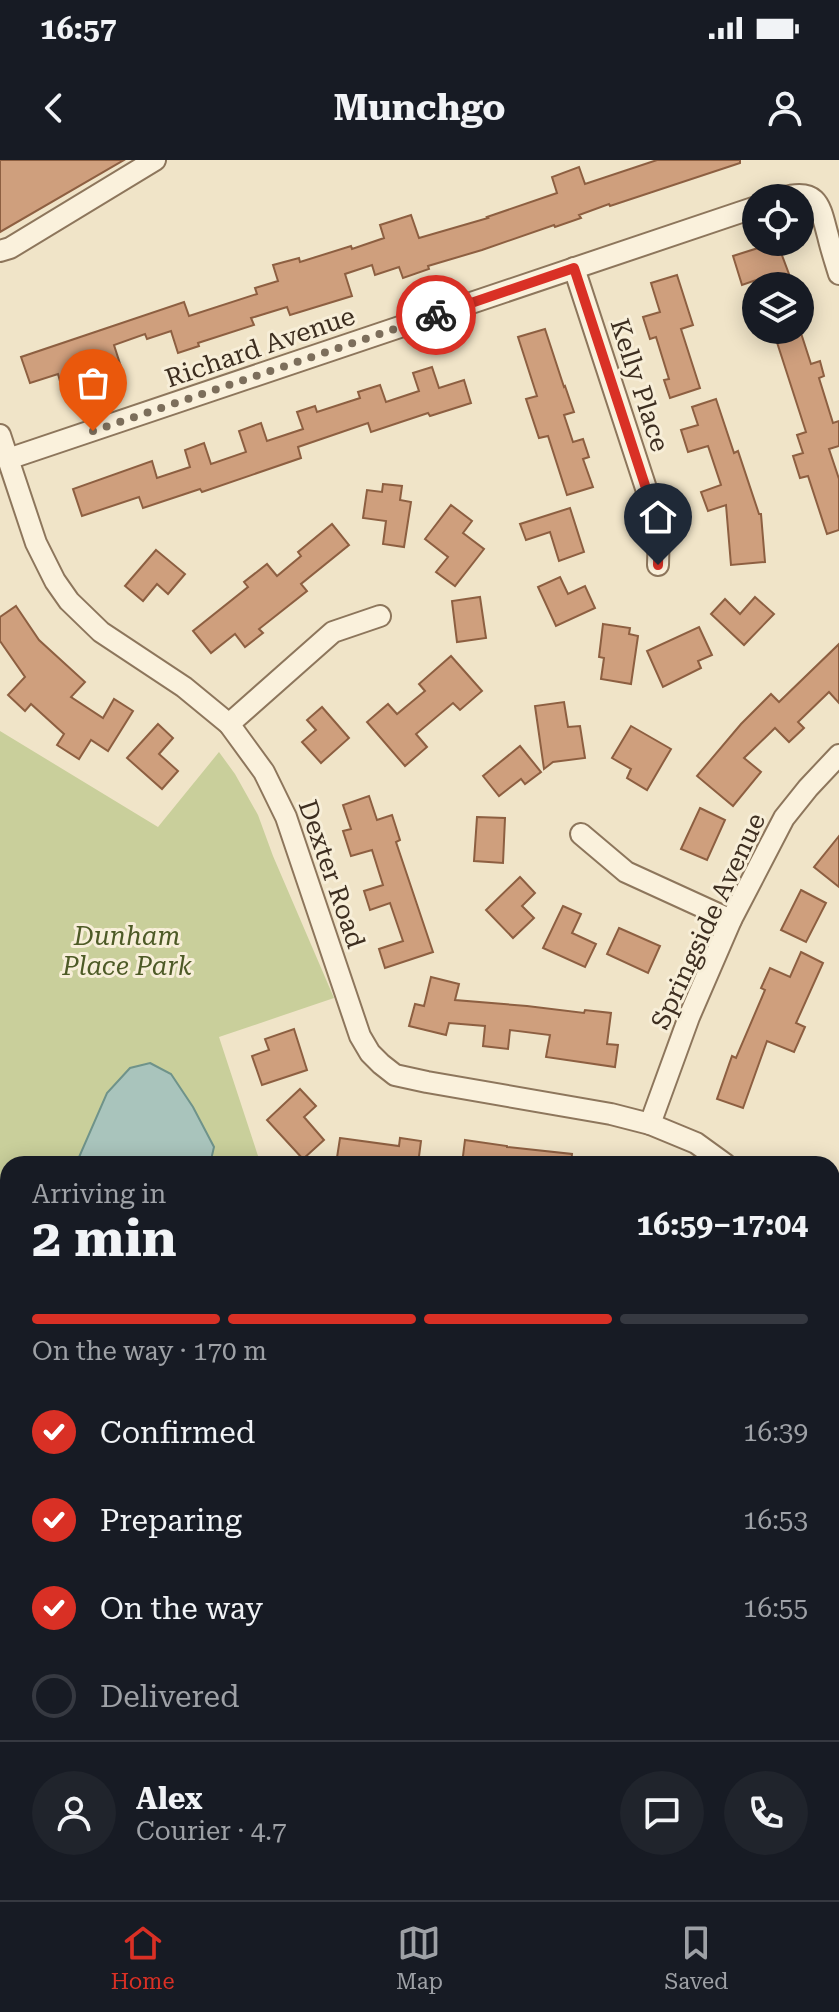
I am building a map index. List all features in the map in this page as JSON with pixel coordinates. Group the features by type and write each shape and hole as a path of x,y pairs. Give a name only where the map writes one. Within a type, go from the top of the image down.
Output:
{"street":[{"path":"0,251 10,248 155,160"},
{"path":"814,200 824,215 839,274"},
{"name":"Richard Avenue","path":"8,459 742,212"},
{"name":"Kelly Place","path":"574,268 659,528 658,565"},
{"name":"Dexter Road","path":"0,435 36,543 69,601 101,632 184,687 229,724 275,792 360,1036 370,1053 395,1075 611,1114 650,1124 696,1143 714,1156"},
{"path":"229,724 333,632 380,616"},
{"name":"Springside Avenue","path":"650,1124 689,1017 731,920 784,818 839,755"},
{"path":"581,834 626,872 731,920"}],"green space":[{"name":"Dunham Place Park","path":"0,731 158,827 219,752 258,815 334,998 219,1037 258,1156 0,1156"}],"water":[{"path":"150,1063 171,1074 214,1147 212,1156 79,1156 107,1093 130,1068"}],"building":[{"path":"0,160 124,160 0,232"},
{"path":"657,160 740,160 740,163 609,204 579,215 581,218 428,266 429,269 403,278 399,267 375,275 372,265 345,274 352,296 290,315 287,307 251,318 254,325 198,343 199,346 178,353 171,331 147,339 145,334 114,345 123,373 63,392 58,374 30,383 21,357 184,302 189,316 257,294 255,288 278,281 273,265 299,258 300,262 384,238 380,225 411,215 419,238 557,193 552,177 579,167 585,184"},
{"path":"742,253 742,256 782,256 788,272 742,272 742,285 733,256"},
{"path":"677,275 693,325 681,329 700,388 670,398 664,380 669,379 656,337 650,339 643,317 660,312 651,283"},
{"path":"545,329 574,412 564,415 573,442 583,439 589,457 583,459 593,487 567,495 548,436 539,438 526,399 537,396 518,337"},
{"path":"778,344 805,344 811,364 820,361 824,376 819,378 833,423 839,421 839,446 829,449 839,479 839,530 827,534 808,476 800,478 793,456 803,453 797,435 806,432"},
{"path":"432,367 439,388 464,380 471,403 371,432 368,423 298,447 301,458 202,492 200,489 143,508 139,497 82,516 73,489 152,461 157,478 190,467 185,450 204,443 211,464 246,452 239,431 261,423 267,441 303,429 297,412 315,406 317,412 360,398 358,392 380,385 386,402 419,391 413,373"},
{"path":"716,399 734,453 738,451 761,514 765,562 731,565 726,505 708,511 701,492 721,485 708,446 688,452 681,430 698,425 692,407"},
{"path":"383,484 402,486 400,500 411,502 404,547 383,544 386,521 363,518 367,490 382,492"},
{"path":"451,505 472,521 463,533 484,549 455,586 436,572 448,557 425,539"},
{"path":"570,508 584,552 559,561 550,532 526,540 520,524"},
{"path":"332,524 349,545 301,584 307,591 259,629 263,633 245,647 235,634 211,653 193,631 248,587 244,582 267,564 277,576 301,556 298,552"},
{"path":"156,550 185,574 168,594 157,584 143,601 125,586"},
{"path":"560,577 568,594 585,586 595,608 556,626 538,587"},
{"path":"480,597 486,638 457,642 452,601"},
{"path":"755,597 774,614 744,645 711,614 725,599 740,614"},
{"path":"16,606 39,640 85,682 71,697 103,718 114,699 133,711 108,751 91,740 79,759 57,745 64,734 31,704 25,711 8,695 25,677 0,641 0,617"},
{"path":"603,624 630,628 629,634 638,636 631,684 601,679 604,658 599,657"},
{"path":"699,627 712,655 698,661 701,668 663,687 647,651"},
{"path":"839,644 839,703 829,692 798,722 804,728 789,742 775,728 744,758 761,772 733,806 697,776 771,694 779,702"},
{"path":"451,656 482,691 460,710 453,703 416,734 427,747 405,766 367,722 388,704 397,714 425,691 419,684"},
{"path":"564,702 568,727 580,726 585,758 553,762 544,769 535,706"},
{"path":"322,707 349,738 321,763 302,742 316,730 307,720"},
{"path":"158,724 173,738 159,754 178,771 162,789 127,758"},
{"path":"631,726 671,749 647,790 627,778 631,769 612,758"},
{"path":"520,746 541,772 525,784 521,779 499,796 483,776"},
{"path":"369,796 377,820 392,815 400,840 396,842 433,952 385,968 379,949 403,941 390,903 370,910 364,891 383,885 372,850 351,856 343,831 351,829 343,805"},
{"path":"700,808 725,820 707,860 681,849"},
{"path":"477,817 505,818 503,863 474,861"},
{"path":"839,836 839,887 814,867"},
{"path":"520,877 535,893 522,906 534,918 513,938 486,910"},
{"path":"801,890 826,903 806,942 781,930"},
{"path":"563,906 581,914 572,933 596,944 585,967 543,948"},
{"path":"619,928 660,946 648,973 607,954"},
{"path":"801,952 823,963 796,1023 805,1027 794,1052 767,1041 743,1108 717,1099 732,1056 736,1058 765,990 761,988 770,968 790,977"},
{"path":"431,977 459,984 455,1000 611,1013 607,1044 618,1045 615,1067 546,1057 550,1035 510,1030 508,1049 483,1046 485,1026 449,1023 446,1035 409,1026 415,1004 424,1006"},
{"path":"294,1029 307,1070 262,1085 252,1056 269,1050 265,1039"},
{"path":"300,1089 316,1106 304,1117 324,1140 306,1156 300,1156 267,1120"},
{"path":"340,1138 399,1146 400,1138 421,1141 419,1156 337,1156"},
{"path":"465,1140 572,1154 572,1156 463,1156"}],"way so far":[{"path":"93,431 436,315"}],"route":[{"path":"436,315 574,268 659,528 658,565"}]}
